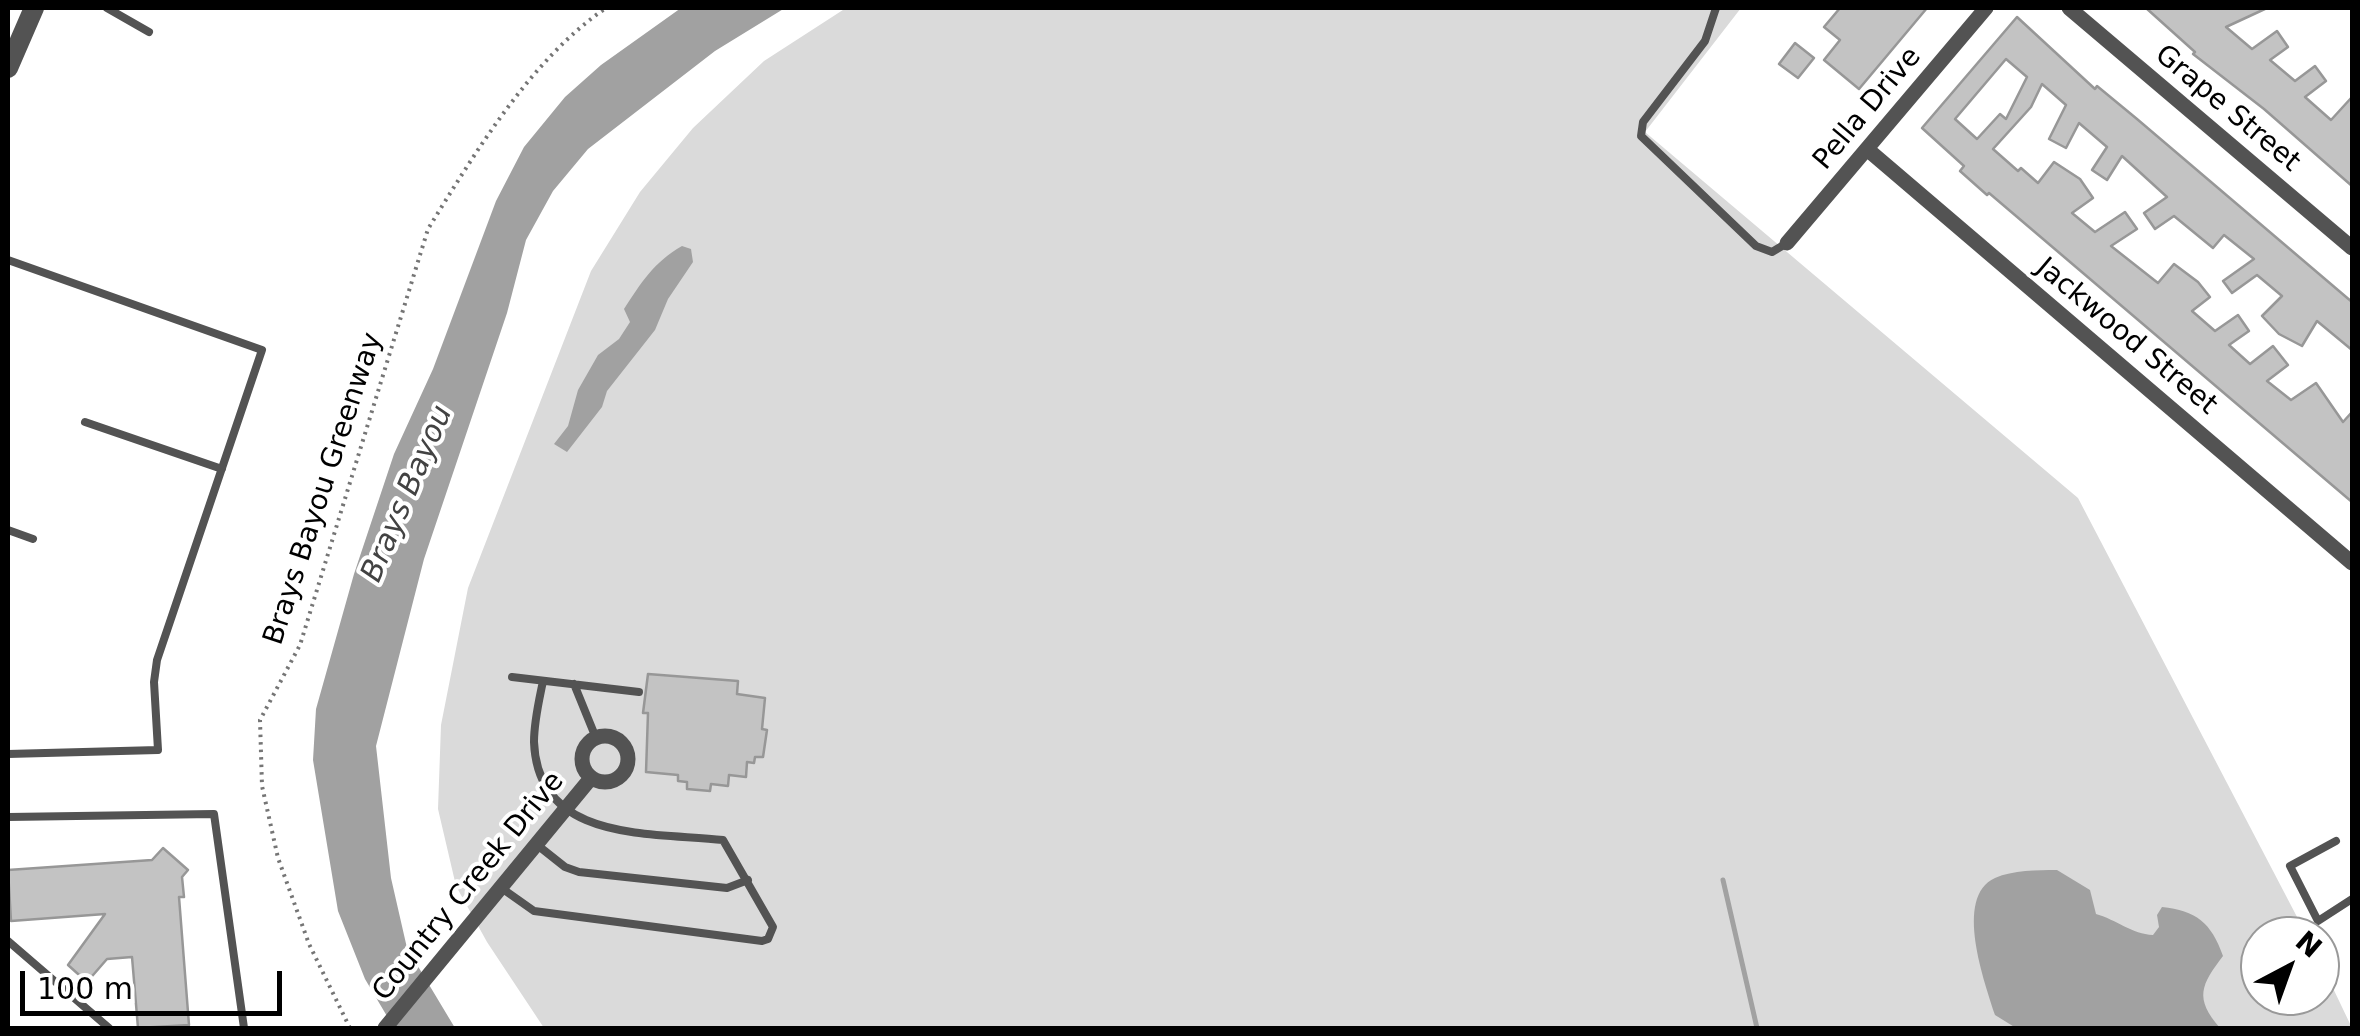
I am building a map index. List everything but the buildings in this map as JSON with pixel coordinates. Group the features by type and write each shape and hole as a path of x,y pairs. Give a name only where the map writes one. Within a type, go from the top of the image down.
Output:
{"street":[{"path":"8,68 34,8"},
{"name":"Pella Drive","path":"1787,244 1986,8"},
{"name":"Grape Street","path":"2069,8 2352,248"},
{"name":"Jackwood Street","path":"1867,149 2352,563"},
{"name":"Country Creek Drive","path":"607,736 626,748 626,771 614,781 598,782 586,772 582,758 587,744 596,738 607,736"},
{"name":"Country Creek Drive","path":"385,1028 592,778"}],"lane":[{"path":"106,8 149,32"},
{"path":"1716,8 1705,42 1642,122 1641,136 1756,246 1772,252 1787,244"},
{"path":"8,260 262,350 157,660 154,682 158,750 8,754"},
{"path":"85,422 222,469"},
{"path":"8,530 33,539"},
{"path":"512,677 639,692"},
{"path":"500,887 534,911 762,941 774,927 723,840 606,828 565,810 552,796 536,755 534,731 542,681"},
{"path":"574,684 596,738"},
{"path":"8,817 214,814 244,1028"},
{"path":"2336,841 2290,866 2318,921 2352,899"},
{"path":"536,844 557,862 579,872 727,888 748,880"},
{"path":"8,941 109,1028"}],"path":[{"name":"Brays Bayou Greenway","path":"350,1028 309,944 278,858 262,786 260,720 300,646 428,229 532,78 568,36 606,8"}],"shaded area":[{"path":"846,8 1741,8 1645,132 2078,498 2297,916 2240,916 2240,1016 2340,1016 2340,1003 2352,1028 544,1028 487,942 456,886 438,809 441,725 468,588 591,271 640,192 693,128 764,61"}],"water":[{"name":"Brays Bayou","path":"681,8 785,8 715,51 588,149 553,191 526,240 507,313 424,559 376,746 391,878 407,948 455,1028 394,1028 365,979 338,911 313,760 316,709 354,574 394,454 433,369 496,201 524,147 565,97 601,65"},
{"path":"682,246 691,249 693,262 668,299 655,330 607,391 602,407 567,452 554,444 568,426 578,390 598,355 619,339 630,322 624,309 642,282"},
{"path":"2057,870 2090,890 2096,914 2138,932 2153,935 2159,927 2157,915 2162,907 2201,920 2223,956 2204,992 2206,1008 2220,1028 2016,1028 1995,1015 1976,942 1976,903 1983,888 1995,878 2017,872"}],"waterway":[{"path":"1723,880 1757,1028"}]}
